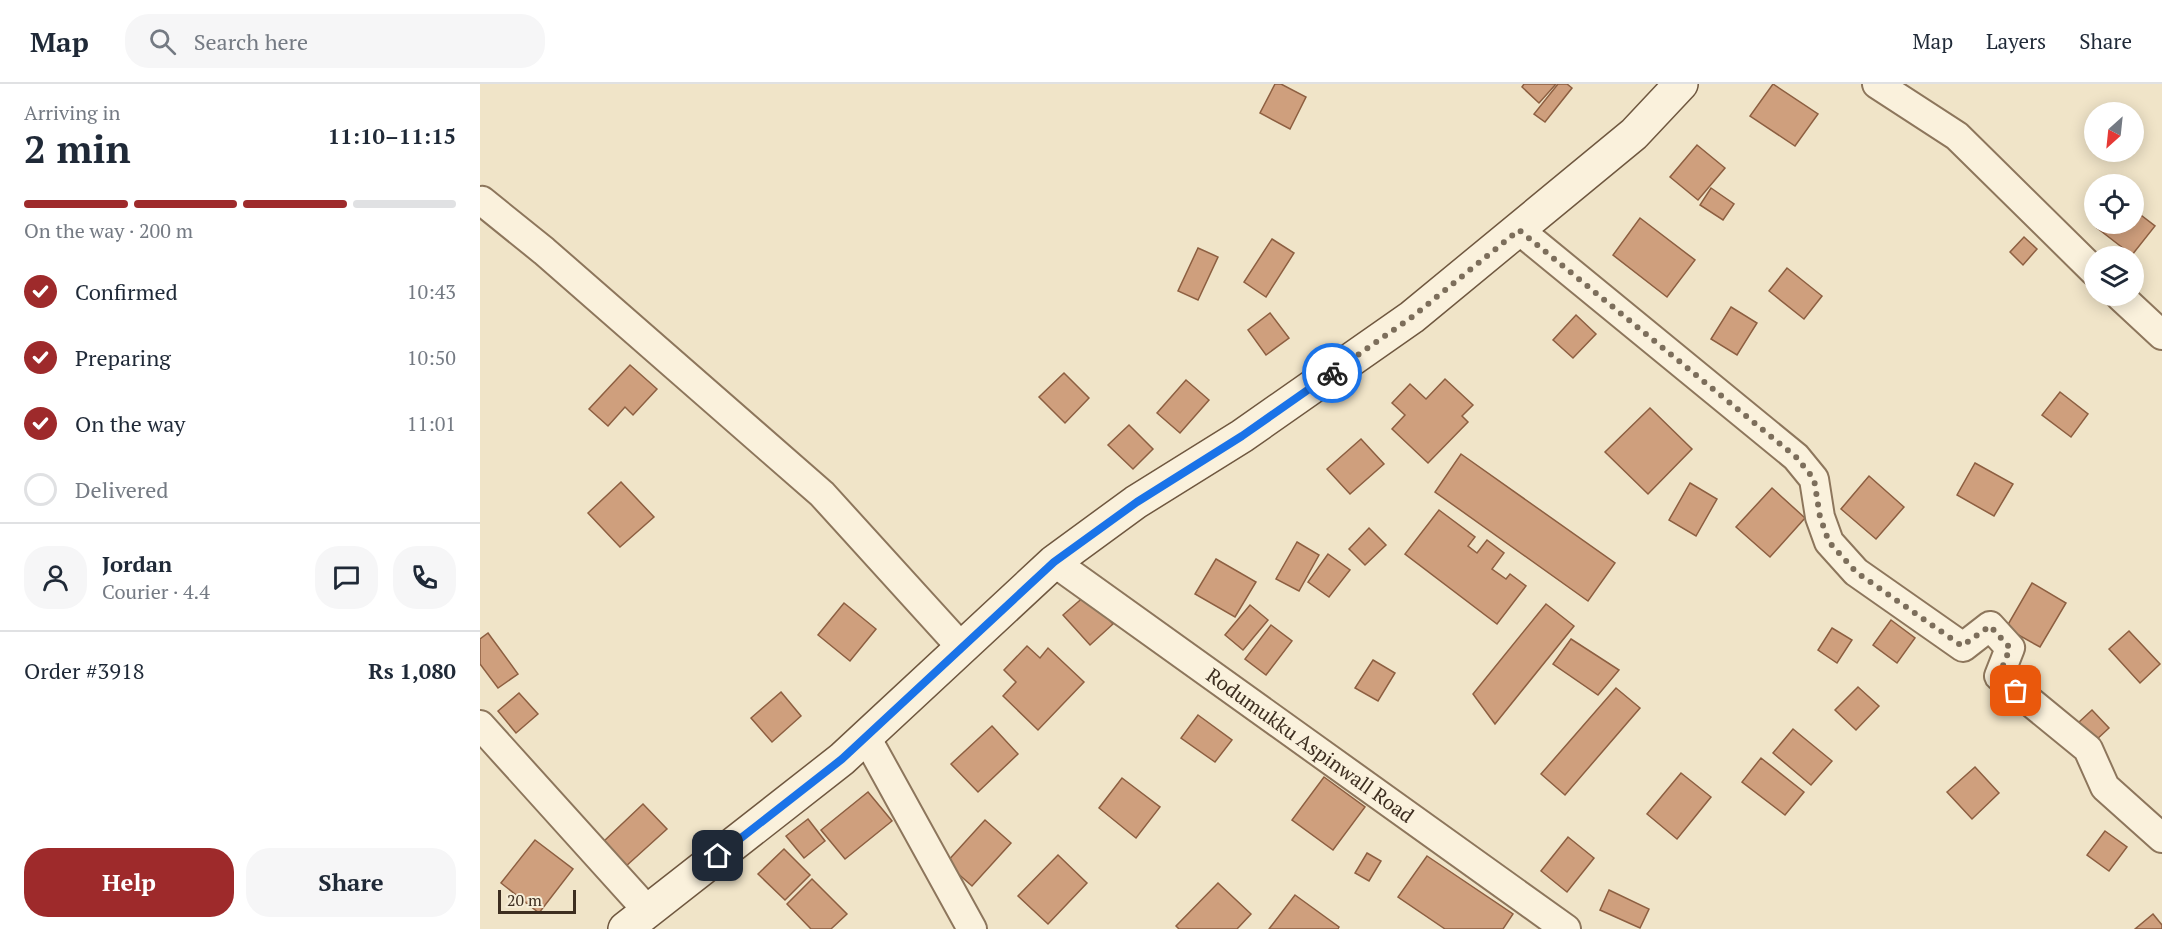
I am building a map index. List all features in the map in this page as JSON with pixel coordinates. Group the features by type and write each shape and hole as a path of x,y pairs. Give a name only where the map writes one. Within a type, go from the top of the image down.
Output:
{"main road":[{"path":"637,920 842,759 1054,562 1137,502 1242,436 1412,317 1634,134 1681,84"}],"street":[{"path":"1877,84 1957,136 2084,260"},
{"path":"480,202 482,201 544,250 822,494 962,648"},
{"path":"1519,230 1796,457 1814,479 1820,517 1829,542 1856,572 1962,646 1990,626 2010,648 1999,676 2088,749 2105,787 2162,838"},
{"path":"2131,306 2162,335"},
{"name":"Rodumukku Aspinwall Road","path":"1054,562 1566,929"},
{"path":"480,725 637,920"},
{"path":"866,737 972,929"}],"building":[{"path":"1275,84 1281,84 1306,97 1290,129 1260,113"},
{"path":"1524,84 1556,84 1539,103 1522,87"},
{"path":"1558,84 1567,84 1572,88 1545,122 1534,114"},
{"path":"1773,84 1818,114 1795,146 1750,116"},
{"path":"1697,145 1725,168 1698,200 1670,177"},
{"path":"1711,188 1734,204 1723,220 1700,205"},
{"path":"1640,218 1695,260 1667,297 1613,255"},
{"path":"2144,218 2155,226 2139,246 2120,246 2105,234 2144,234"},
{"path":"2024,237 2037,249 2023,265 2010,252"},
{"path":"1272,239 1294,253 1266,297 1244,282"},
{"path":"1198,248 1218,257 1198,300 1178,291"},
{"path":"1787,268 1822,296 1804,319 1769,291"},
{"path":"1731,307 1757,323 1737,355 1711,339"},
{"path":"1270,313 1289,338 1266,355 1248,330"},
{"path":"1576,315 1596,334 1573,358 1553,340"},
{"path":"630,365 657,389 633,415 625,407 608,426 589,409"},
{"path":"1064,373 1089,398 1065,423 1039,397"},
{"path":"1445,379 1473,405 1462,416 1468,422 1428,463 1392,429 1405,415 1392,403 1410,384 1426,399"},
{"path":"1186,380 1209,400 1180,433 1157,413"},
{"path":"2060,392 2088,414 2071,437 2042,415"},
{"path":"1650,408 1692,449 1648,494 1605,452"},
{"path":"1129,425 1153,449 1133,469 1108,445"},
{"path":"1361,439 1384,464 1350,494 1327,469"},
{"path":"1461,454 1615,563 1588,601 1435,492"},
{"path":"1975,463 2013,484 1994,516 1957,495"},
{"path":"1869,476 1904,507 1876,539 1841,509"},
{"path":"621,482 654,517 620,547 588,513"},
{"path":"1690,483 1717,499 1696,536 1669,520"},
{"path":"1772,488 1805,518 1770,557 1736,527"},
{"path":"1439,510 1475,537 1468,546 1477,553 1487,540 1504,553 1492,569 1506,579 1510,574 1526,586 1497,624 1405,554"},
{"path":"1369,528 1386,545 1365,565 1349,549"},
{"path":"1297,542 1319,555 1299,591 1276,579"},
{"path":"1328,554 1350,570 1329,597 1308,582"},
{"path":"1216,559 1256,582 1235,617 1195,594"},
{"path":"2032,583 2066,603 2040,647 2006,628"},
{"path":"1086,595 1113,624 1090,645 1063,615"},
{"path":"844,603 876,629 850,661 818,635"},
{"path":"1546,604 1574,626 1495,724 1473,694"},
{"path":"1250,605 1268,620 1243,650 1225,635"},
{"path":"1891,620 1915,638 1897,663 1873,645"},
{"path":"1271,625 1292,641 1266,675 1245,659"},
{"path":"1832,628 1852,640 1837,663 1818,650"},
{"path":"2129,631 2160,664 2140,683 2109,649"},
{"path":"488,633 518,674 498,688 480,664 480,639"},
{"path":"1571,639 1619,670 1598,695 1553,664"},
{"path":"1027,646 1040,658 1048,648 1084,682 1038,730 1003,696 1016,682 1004,670"},
{"path":"1373,660 1395,673 1378,701 1355,688"},
{"path":"1858,687 1879,706 1856,730 1835,710"},
{"path":"1616,688 1640,708 1565,795 1541,774"},
{"path":"781,692 801,716 772,742 751,718"},
{"path":"519,693 538,714 516,733 498,711"},
{"path":"2092,710 2109,728 2095,741 2078,723"},
{"path":"1198,715 1232,740 1215,762 1181,738"},
{"path":"992,726 1018,754 978,792 951,764"},
{"path":"1793,729 1832,761 1811,785 1773,753"},
{"path":"1761,758 1804,792 1785,815 1742,782"},
{"path":"1975,767 1999,793 1972,819 1947,792"},
{"path":"1681,773 1711,797 1677,839 1647,814"},
{"path":"1324,777 1365,807 1333,850 1292,820"},
{"path":"1122,778 1160,807 1136,838 1099,808"},
{"path":"868,792 892,821 845,859 821,830"},
{"path":"643,804 667,829 625,867 603,842"},
{"path":"808,819 825,841 804,858 786,836"},
{"path":"985,820 1011,843 972,886 946,863"},
{"path":"2105,831 2127,847 2109,871 2087,855"},
{"path":"1568,837 1594,858 1567,892 1541,871"},
{"path":"535,840 573,869 539,913 501,883"},
{"path":"784,849 810,875 785,900 758,874"},
{"path":"1367,853 1381,861 1369,881 1355,873"},
{"path":"1058,855 1087,883 1048,924 1018,896"},
{"path":"1427,856 1513,914 1503,929 1445,929 1398,897"},
{"path":"812,879 847,914 831,929 811,929 787,904"},
{"path":"1218,883 1251,914 1237,929 1179,929 1176,926"},
{"path":"1609,890 1649,909 1640,928 1600,910"},
{"path":"1295,895 1339,927 1338,929 1269,929"},
{"path":"2153,914 2162,925 2162,929 2135,929"}],"way so far":[{"path":"1332,373 1412,317 1519,230 1796,457 1814,479 1820,517 1829,542 1856,572 1962,646 1990,626 2010,648 1999,676 2016,691"}],"route":[{"path":"718,856 842,759 1054,562 1137,502 1242,436 1332,373"}]}
